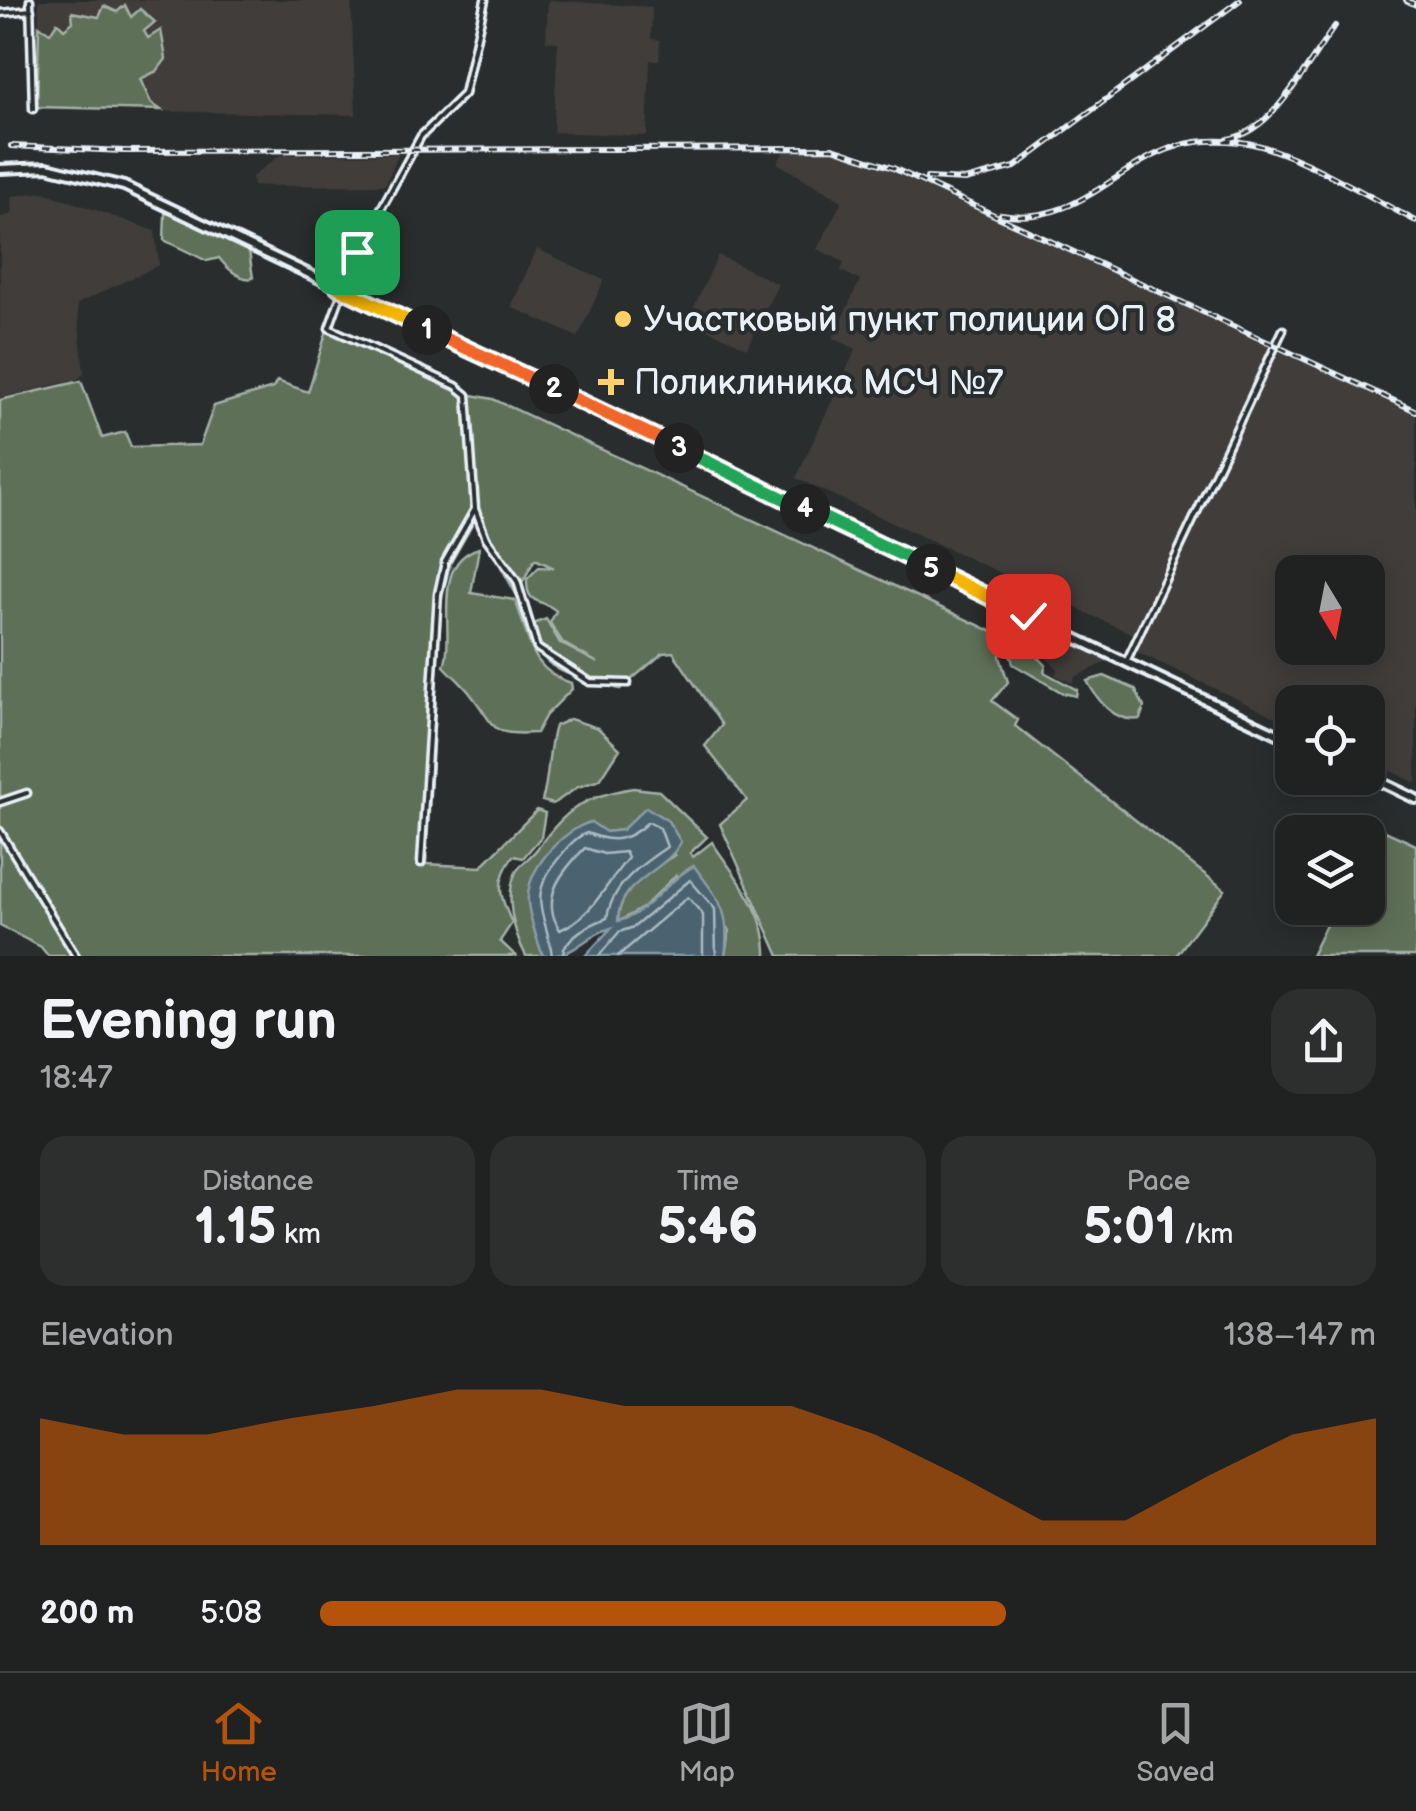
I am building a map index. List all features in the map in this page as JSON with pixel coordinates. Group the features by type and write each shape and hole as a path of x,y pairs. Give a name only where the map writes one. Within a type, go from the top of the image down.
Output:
{"street":[{"path":"30,0 33,108"},
{"path":"486,0 464,94 421,136 340,288 329,328 467,395 475,509 486,538 516,581 537,648 590,682 611,686 628,682"},
{"path":"0,13 31,10"},
{"path":"0,170 47,167 108,180 1275,732"},
{"path":"1126,662 1283,330"},
{"path":"420,863 438,594 445,562 475,509"},
{"path":"1385,784 1416,799"},
{"path":"0,802 27,792"},
{"path":"0,830 26,881 76,956"}],"shaded area":[{"path":"39,0 351,0 356,115 36,109"},
{"path":"548,0 652,7 651,39 660,40 659,60 650,60 647,136 553,132 558,42 546,41"},
{"path":"786,149 832,150 870,160 1271,345 1134,635 796,478 856,349 833,338 860,280 841,271 844,262 817,249 842,201 777,163"},
{"path":"399,154 385,185 253,186 252,177 280,155"},
{"path":"44,192 155,231 159,265 77,304 84,373 78,379 0,398 0,217 12,214 11,196"},
{"path":"537,249 604,280 578,337 511,307"},
{"path":"718,255 778,284 747,348 688,320"},
{"path":"1279,351 1416,414 1416,783 1385,768 1385,685 1275,685 1275,717 1135,651"},
{"path":"1040,627 1111,660 1075,677 1072,683 1055,675 1058,669 1046,658"}],"green space":[{"path":"125,5 131,17 140,9 155,22 144,31 148,38 161,30 166,59 157,71 140,79 151,103 161,110 37,107 39,26 50,33 57,22 64,29 73,22 72,12 99,17 104,6 117,12"},
{"path":"165,214 249,251 253,278 238,275 219,258 207,261 164,240"},
{"path":"327,330 457,392 493,399 1002,636 1000,657 1008,682 992,701 1018,720 1015,726 1225,890 1176,956 779,956 720,824 747,800 705,746 722,725 673,652 663,653 620,689 575,677 551,665 526,627 546,619 560,643 598,663 563,643 550,623 556,611 529,594 527,579 539,567 554,568 535,559 516,594 475,520 450,564 441,602 426,864 481,867 537,810 545,813 541,837 523,858 513,856 501,881 512,923 500,941 516,956 48,956 41,947 0,926 0,400 81,381 102,438 125,432 131,447 200,445 214,406 273,388 277,381 308,392"},
{"path":"479,548 471,593 515,600 538,660 557,677 571,683 572,689 546,715 536,733 510,733 496,728 444,666 449,583 464,556"},
{"path":"1029,629 1035,654 1046,665 1044,672 1077,690 1076,696 1063,693 1013,664 1008,645"},
{"path":"1104,676 1135,689 1144,707 1140,719 1122,717 1101,702 1087,681"},
{"path":"570,719 598,728 620,749 600,780 578,787 553,804 542,801 552,736 555,726"},
{"path":"633,788 659,791 707,837 690,853 693,857 712,842 756,910 766,956 725,956 729,930 676,875 644,907 618,922 629,891 675,855 635,820 622,830 606,832 534,929 543,956 526,956 512,915 511,892 516,872 578,806"},
{"path":"1385,831 1416,845 1416,956 1311,956 1326,925 1385,925"}],"water":[{"path":"646,807 668,821 681,842 626,896 618,921 638,912 694,866 711,888 725,917 725,956 585,956 611,928 572,950 543,956 528,903 532,878 539,865 558,842 580,826 591,822 606,832 622,830"}],"railway":[{"path":"927,178 965,180 1015,167 1240,0"},
{"path":"1406,0 1416,5"},
{"path":"1228,139 1245,133 1276,109 1335,26"},
{"path":"1001,214 1028,216 1052,211 1095,192 1155,155 1185,144 1225,141 1281,153 1416,221"},
{"path":"11,146 124,151 833,148 893,168 1416,411"}],"place":[{"name":"Участковый пункт полиции ОП 8","path":"623,319"},
{"name":"Поликлиника МСЧ №7","path":"611,382"}],"route":[{"path":"357,252 338,287 1028,616"}]}
